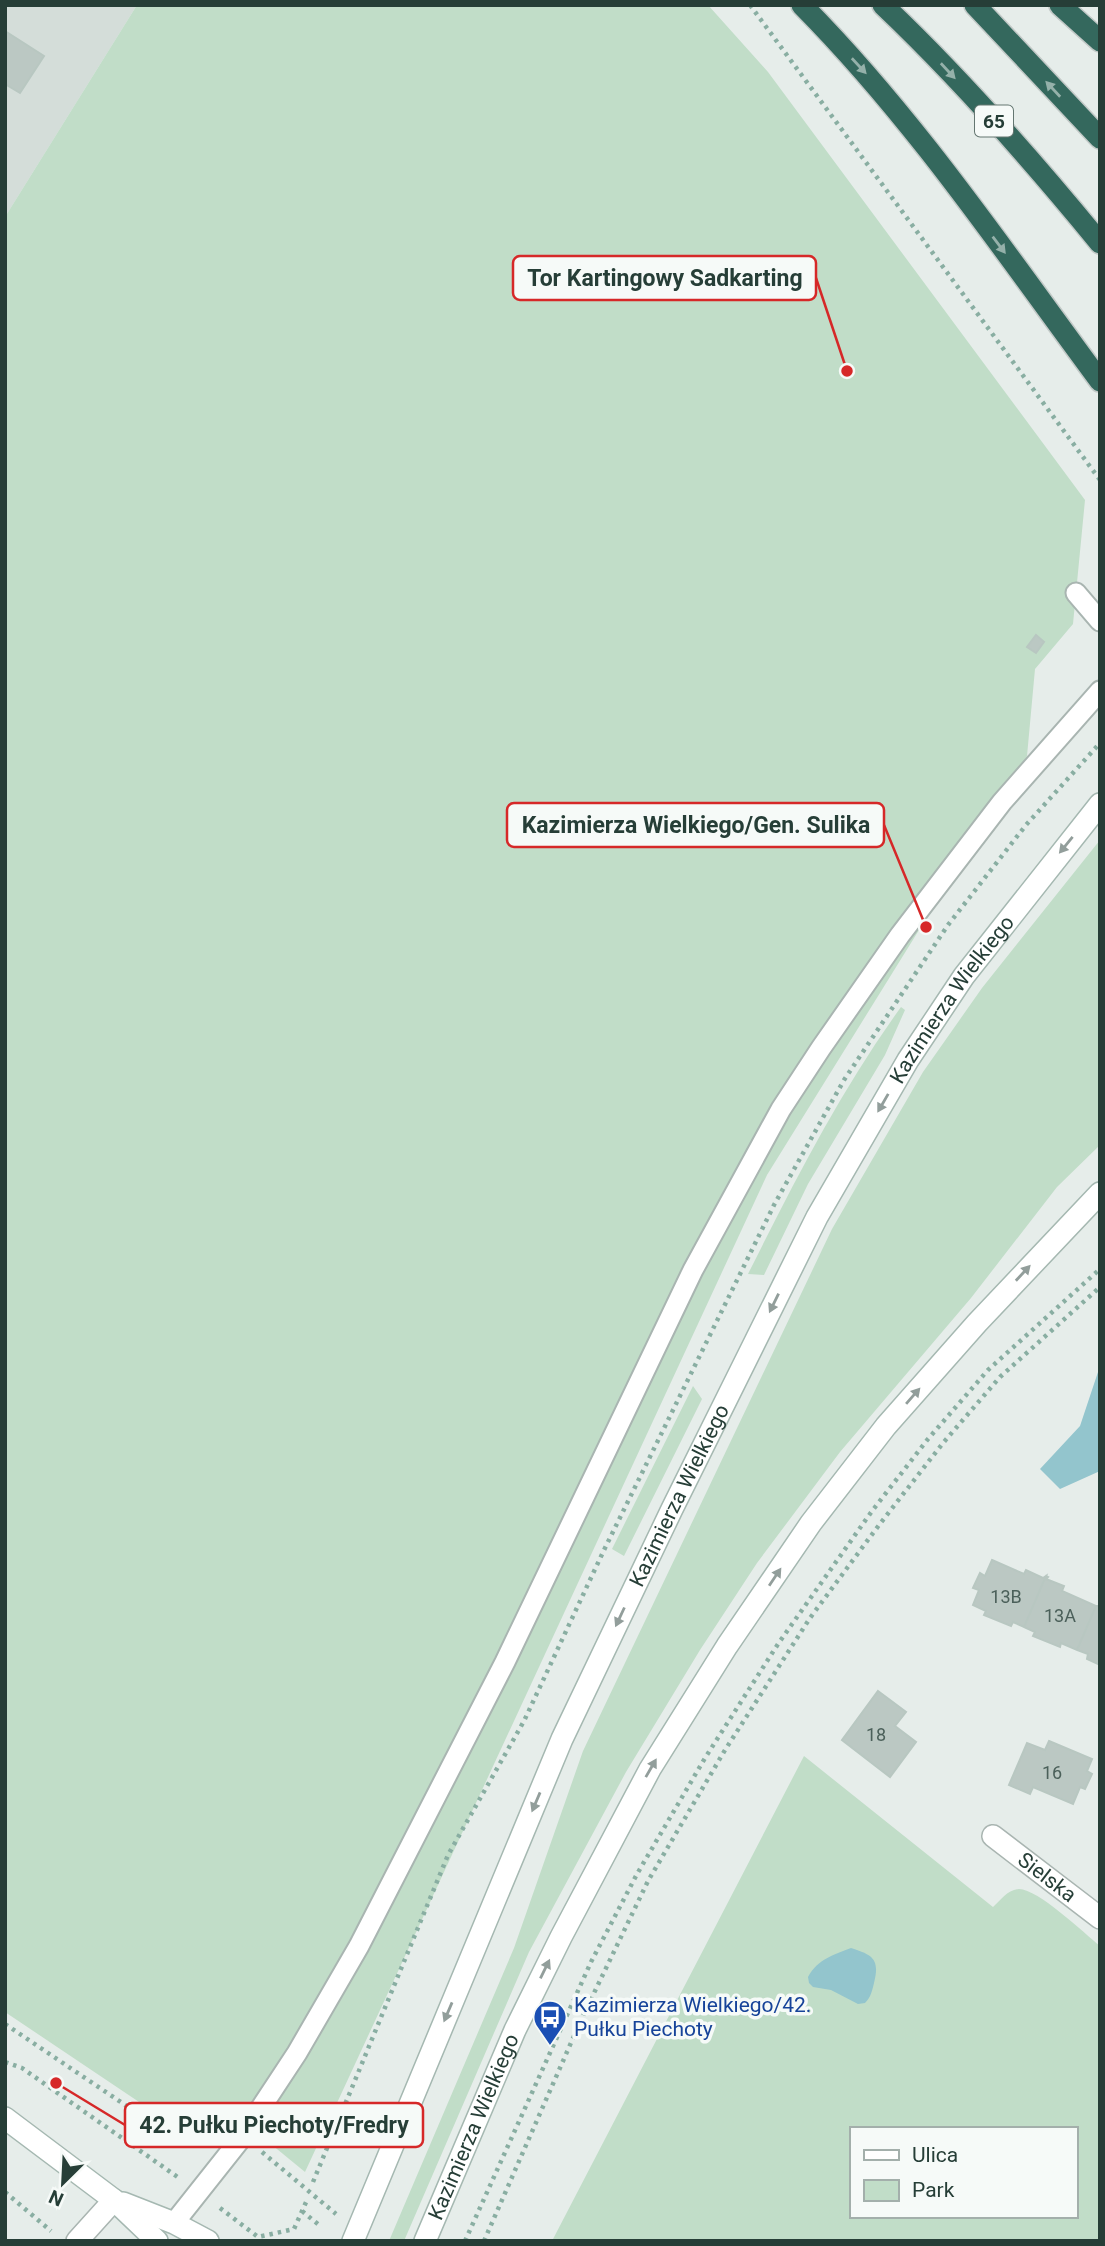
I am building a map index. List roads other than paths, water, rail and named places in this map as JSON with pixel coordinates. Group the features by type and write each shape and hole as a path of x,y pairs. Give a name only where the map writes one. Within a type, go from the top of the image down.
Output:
{"highway":[{"path":"802,5 877,84 1100,381"},
{"name":"65","path":"883,5 912,32 1046,177 1100,243"},
{"path":"975,5 1100,138"},
{"path":"1060,5 1100,41"}],"main road":[{"name":"Kazimierza Wielkiego","path":"353,2241 562,1739 672,1509 817,1217 908,1060 964,975 1100,804"},
{"name":"Kazimierza Wielkiego","path":"425,2241 515,2030 561,1937 650,1769 727,1646 811,1523 886,1426 976,1323 1100,1194"},
{"name":"Sielska","path":"993,1836 1100,1918"},
{"path":"5,2118 114,2200 157,2241"},
{"path":"114,2200 174,2222 208,2241"},
{"path":"68,2239 114,2200"}],"lane":[{"path":"1076,593 1100,621"},
{"path":"174,2222 239,2141 297,2053 359,1946 505,1662 693,1270 781,1109 900,935 1002,802 1100,691"}],"water":[{"path":"1100,1366 1100,1471 1060,1489 1040,1469 1080,1426"},
{"path":"851,1948 870,1956 875,1963 873,1989 865,2003 858,2004 831,1990 813,1987 809,1983 808,1977 821,1962"}],"place":[{"name":"Tor Kartingowy Sadkarting","path":"847,371"},
{"name":"Kazimierza Wielkiego/Gen. Sulika","path":"926,927"},
{"name":"Kazimierza Wielkiego/42. Pułku Piechoty","path":"550,2047"},
{"name":"42. Pułku Piechoty/Fredry","path":"56,2083"}]}
